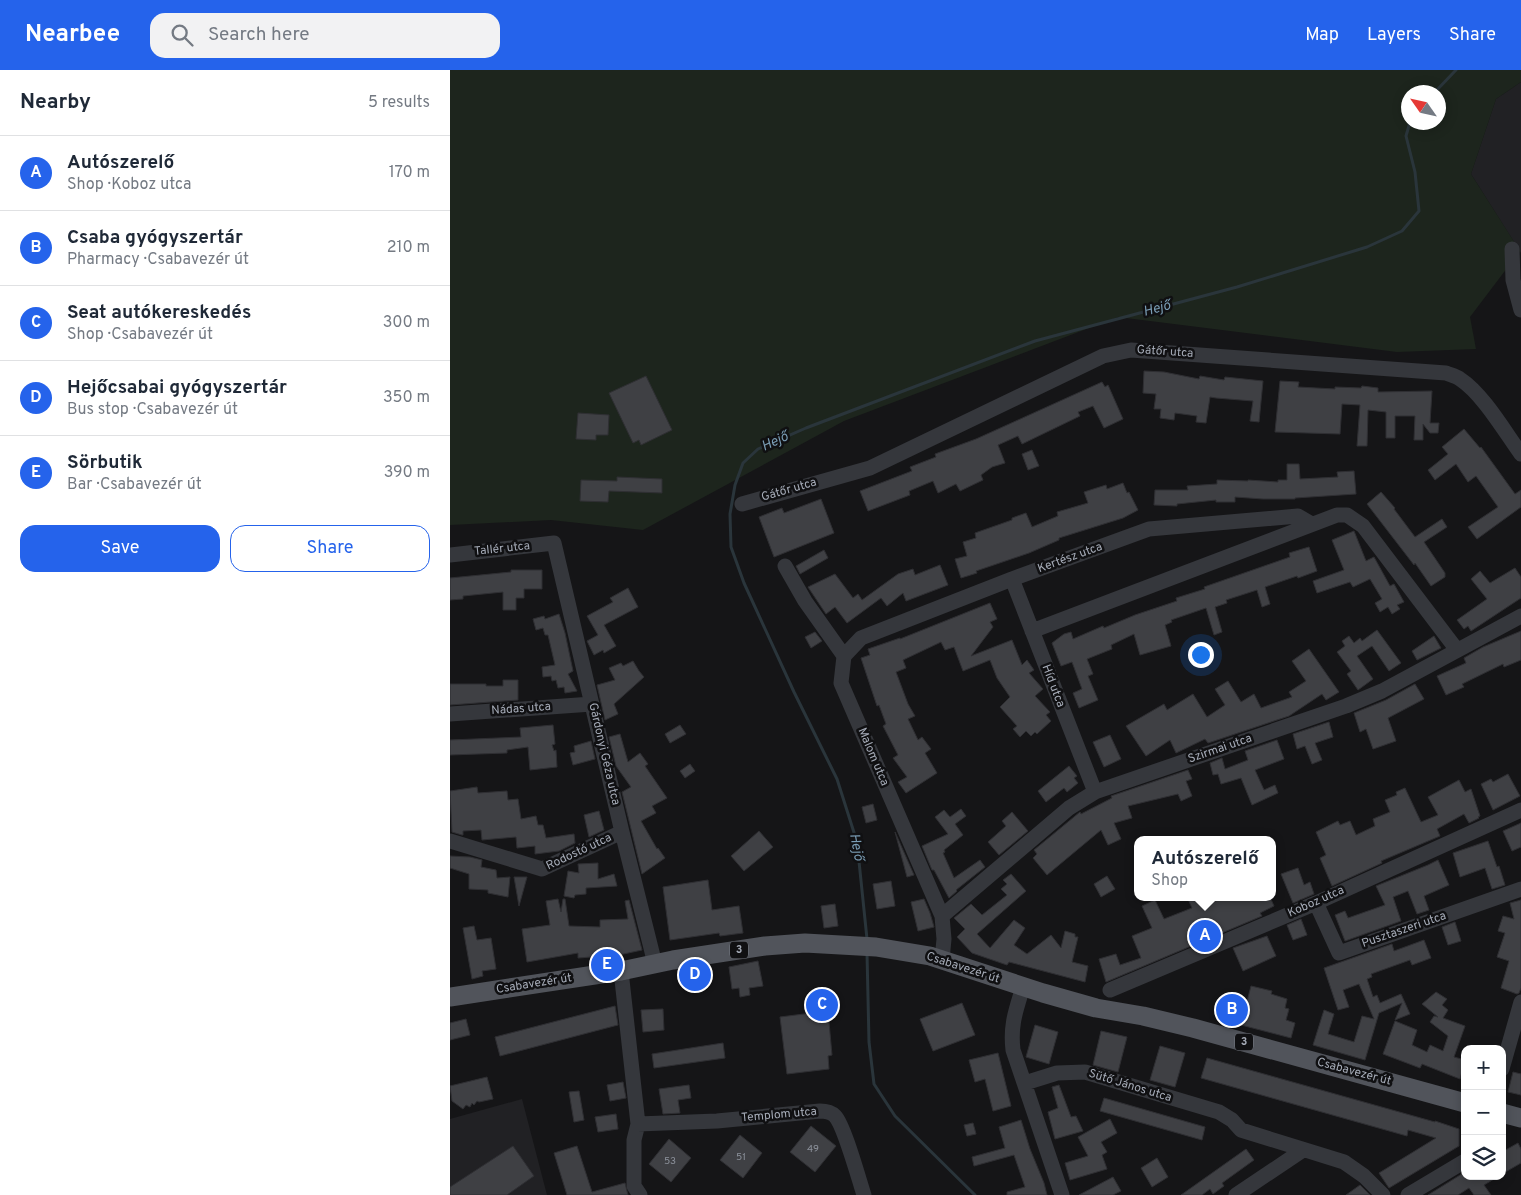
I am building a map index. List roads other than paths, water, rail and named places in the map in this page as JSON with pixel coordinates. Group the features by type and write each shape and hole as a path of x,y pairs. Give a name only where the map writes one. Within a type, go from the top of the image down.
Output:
{"main road":[{"name":"Csabavezér út","path":"450,997 765,946 805,942 867,946 892,949 942,960 1023,987 1096,1008 1144,1016 1193,1028 1461,1102"}],"street":[{"path":"1512,249 1513,280 1521,310"},
{"name":"Gátőr utca","path":"742,504 870,468 1103,356 1131,350 1446,373 1459,377 1468,385 1521,454"},
{"path":"1032,631 1310,523 1337,515 1347,515 1363,526 1457,650"},
{"name":"Kertész utca","path":"844,656 861,638 1012,579 1149,529 1298,516 1310,523"},
{"name":"Tallér utca","path":"450,555 554,543"},
{"name":"Gárdonyi Géza utca","path":"554,543 655,964"},
{"path":"785,566 805,600 844,656"},
{"name":"Híd utca","path":"1012,579 1094,792"},
{"name":"Szirmai utca","path":"942,916 1069,808 1094,792 1346,706 1382,691 1521,616"},
{"name":"Malom utca","path":"844,656 841,683 942,916 944,940 942,960"},
{"name":"Nádas utca","path":"450,714 592,704"},
{"name":"Koboz utca","path":"1110,990 1316,903 1521,810"},
{"name":"Rodostó utca","path":"450,841 542,869 622,832"},
{"name":"Pusztaszeri utca","path":"1316,903 1339,953 1521,889"},
{"path":"622,970 638,1124 634,1140 634,1186 640,1195"},
{"path":"1023,987 1012,1022 1013,1050 1062,1195"},
{"path":"1506,1055 1521,1002"},
{"name":"Sütő János utca","path":"1025,1083 1057,1073 1085,1072 1219,1112 1232,1120 1242,1130 1344,1162 1364,1176 1383,1195"},
{"name":"Templom utca","path":"638,1124 717,1121 813,1111 828,1112 836,1117 843,1132 864,1195"},
{"path":"1236,1195 1303,1150"},
{"path":"1408,1195 1461,1163"}],"waterway":[{"name":"Hejő","path":"1442,85 1456,70"},
{"name":"Hejő","path":"867,939 857,842 837,779 794,692 744,583 731,547 730,514 735,485 743,463 758,449 806,428 1035,341 1237,287 1367,247 1402,231 1419,211 1415,172 1406,136 1408,130"},
{"name":"Hejő","path":"867,953 869,1042 874,1084 895,1116 975,1195"}],"place":[{"name":"Autószerelő","path":"1205,936"},
{"name":"Sörbutik","path":"607,965"},
{"name":"Hejőcsabai gyógyszertár","path":"695,975"},
{"name":"Seat autókereskedés","path":"822,1005"},
{"name":"Csaba gyógyszertár","path":"1232,1010"}]}
